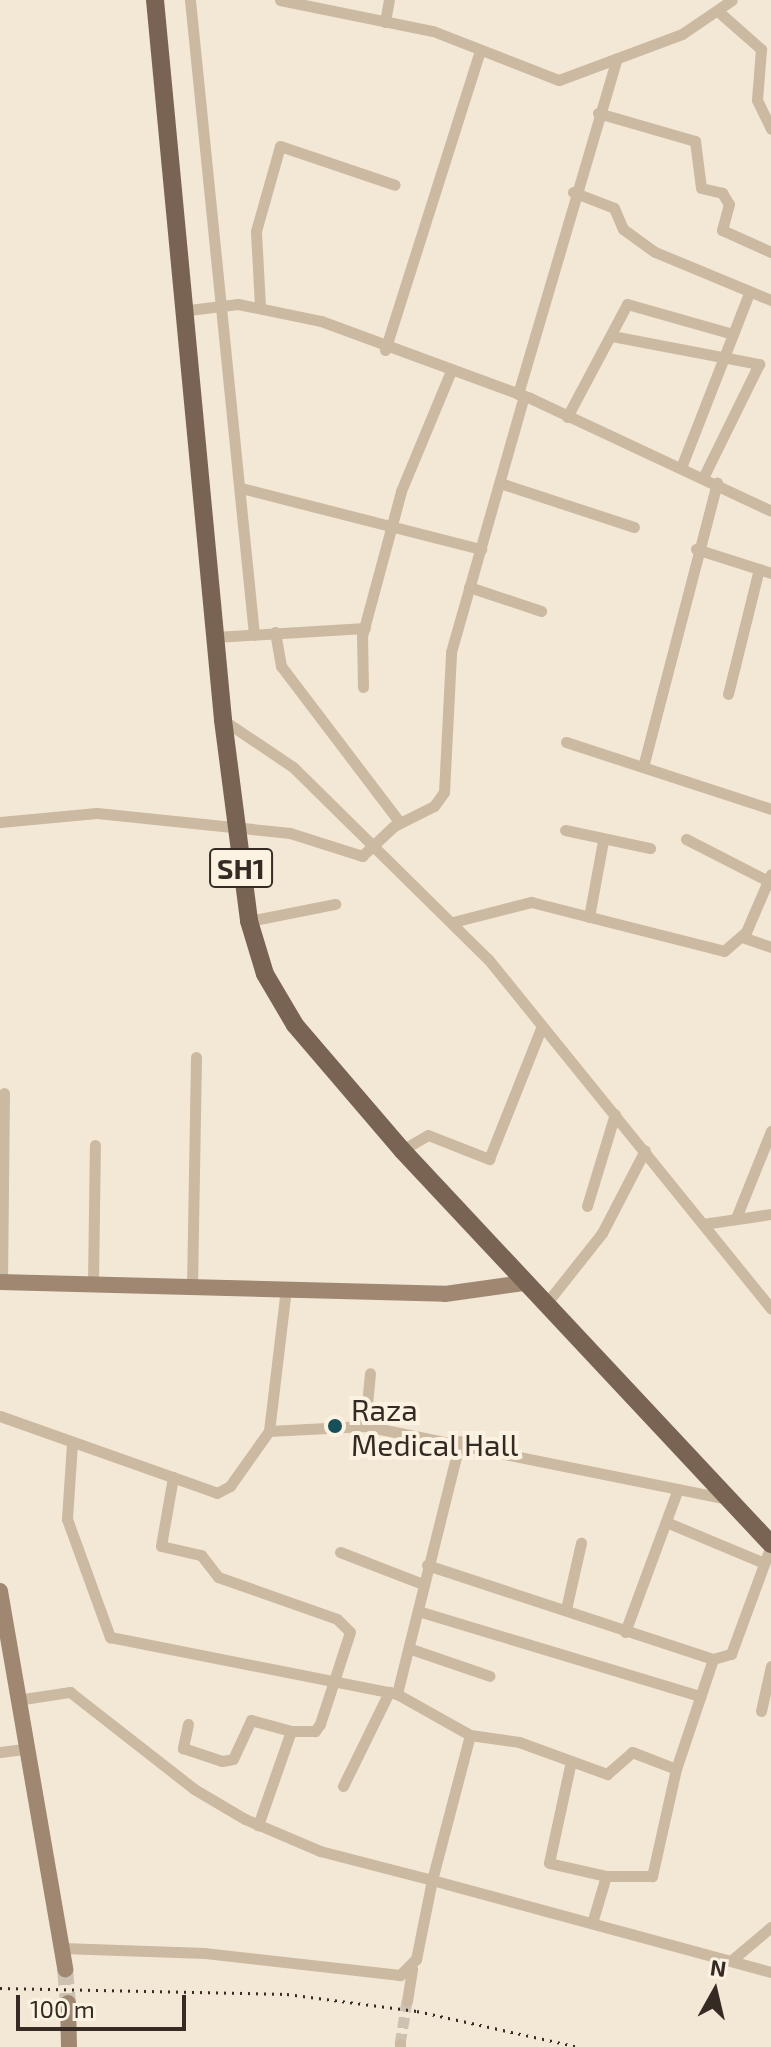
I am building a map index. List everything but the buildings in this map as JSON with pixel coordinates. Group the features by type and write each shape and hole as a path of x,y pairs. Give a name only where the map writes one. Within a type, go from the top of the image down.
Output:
{"main road":[{"name":"SH1","path":"155,0 181,311 223,720 249,921 265,974 295,1025 402,1150 523,1283 770,1541"}],"street":[{"path":"190,0 254,635"},
{"path":"280,0 385,22 480,50 559,80 720,13 732,0"},
{"path":"385,22 389,0"},
{"path":"720,13 761,49 757,100 771,129"},
{"path":"385,350 480,50"},
{"path":"0,822 86,812 290,833 362,856 400,823 442,799 451,652 500,483 573,192 617,58"},
{"path":"598,113 695,141 701,188 722,193 729,204 722,230 771,252"},
{"path":"260,306 256,231 280,146 395,185"},
{"path":"573,192 614,208 623,229 655,252 771,300"},
{"path":"682,465 749,293"},
{"path":"567,417 631,302 733,334"},
{"path":"181,311 260,306 321,321 385,350 521,395 682,465 771,511"},
{"path":"612,336 765,364 704,476"},
{"path":"363,687 365,628 394,523 451,371"},
{"path":"643,767 696,549 717,482"},
{"path":"500,483 634,527"},
{"path":"241,488 394,523 481,549"},
{"path":"696,549 771,573"},
{"path":"728,694 759,569"},
{"path":"469,587 541,611"},
{"path":"215,637 365,628"},
{"path":"275,632 281,666 400,823"},
{"path":"223,720 293,767 453,922 645,1150 771,1309"},
{"path":"566,742 771,809"},
{"path":"565,830 603,841 650,848"},
{"path":"453,922 518,902 724,951 742,937 770,877 686,839"},
{"path":"589,917 603,841"},
{"path":"249,921 335,904"},
{"path":"742,937 771,947"},
{"path":"402,1150 428,1135 489,1159 542,1026"},
{"path":"192,1287 196,1057"},
{"path":"4,1093 1,1282 445,1294 523,1283"},
{"path":"587,1206 615,1114"},
{"path":"736,1218 771,1131"},
{"path":"93,1283 95,1145"},
{"path":"545,1305 602,1233 645,1150"},
{"path":"703,1224 771,1214"},
{"path":"0,1416 173,1477 225,1490 269,1431 286,1288"},
{"path":"365,1426 370,1373"},
{"path":"269,1431 365,1426 460,1441 676,1494 732,1500"},
{"path":"343,1786 393,1693 411,1649 427,1565 460,1441"},
{"path":"72,1443 67,1519 110,1637 151,1651 336,1678 393,1693 470,1735 613,1774 632,1752 676,1769"},
{"path":"173,1477 158,1543 206,1558 218,1577 348,1627 336,1678 317,1730 291,1731 251,1720 233,1759 222,1761 183,1748 188,1724"},
{"path":"625,1632 676,1494"},
{"path":"666,1522 764,1563"},
{"path":"427,1565 713,1659 731,1654 770,1541"},
{"path":"566,1609 581,1543"},
{"path":"340,1552 423,1584"},
{"path":"0,1591 24,1749 65,1969"},
{"path":"418,1611 700,1696"},
{"path":"411,1649 490,1676"},
{"path":"571,1761 549,1863 606,1876 650,1879 676,1769 713,1659"},
{"path":"761,1711 771,1666"},
{"path":"17,1700 61,1690 77,1695 194,1789 258,1825 320,1851 733,1959 771,1972"},
{"path":"258,1825 291,1731"},
{"path":"407,2001 432,1880 470,1735"},
{"path":"0,1752 24,1749"},
{"path":"592,1923 606,1876"},
{"path":"733,1959 771,1927"},
{"path":"62,1948 205,1953 390,1976 412,1968"},
{"path":"68,2003 69,2047"}],"tunnel":[{"path":"65,1969 68,2003"},
{"path":"400,2044 407,2001"}],"railway":[{"path":"0,1988 287,1994 417,2011 580,2047"}],"place":[{"name":"Raza Medical Hall","path":"335,1426"}]}
